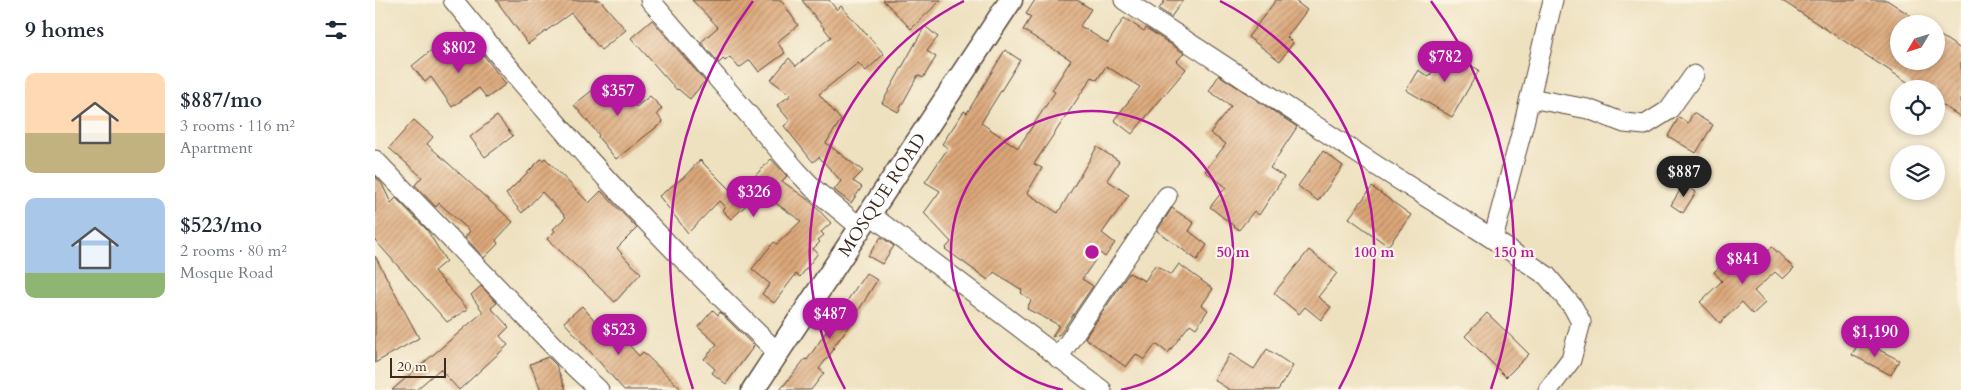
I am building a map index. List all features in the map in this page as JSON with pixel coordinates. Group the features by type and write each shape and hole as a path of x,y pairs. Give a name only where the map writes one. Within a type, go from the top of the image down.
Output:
{"street":[{"path":"453,0 494,50 632,206 777,353"},
{"name":"MOSQUE ROAD","path":"753,390 1011,0"},
{"path":"1124,0 1547,276 1573,307 1581,322 1571,360 1548,390"},
{"path":"1493,239 1530,98 1553,0"},
{"path":"654,1 814,189 866,221 1102,390"},
{"path":"1530,98 1588,109 1624,124 1645,125 1669,110 1694,75"},
{"path":"375,160 565,358 599,390"},
{"path":"1058,358 1167,196"}],"building":[{"path":"496,0 600,0 626,30 601,50 571,13 528,44"},
{"path":"692,0 781,0 798,25 777,42 785,53 759,72 750,60 739,68 730,57 725,61 723,59 719,63 701,42 718,27"},
{"path":"802,0 829,0 837,10 841,6 884,54 866,71 858,63 819,94 841,120 826,143 863,171 853,181 862,187 851,203 834,190 841,181 819,157 813,162 784,126 790,121 777,105 791,95 771,80 789,58 796,66 831,37"},
{"path":"883,0 941,0 911,29"},
{"path":"1035,0 1077,0 1091,9 1080,26 1108,43 1124,18 1144,31 1146,28 1184,53 1177,61 1186,69 1132,134 1114,120 1140,87 1106,66 1097,80 1092,77 1034,164 1042,168 1027,193 1058,213 1097,147 1119,161 1107,180 1129,195 1102,233 1115,243 1105,257 1100,253 1082,279 1093,286 1060,334 1052,337 1059,325 1027,309 1031,300 1021,293 1022,290 994,272 988,280 945,249 951,242 924,213 940,191 925,182 948,148 942,144 964,111 967,113 1005,50 1020,60 981,123 1018,148 1055,92 1052,90 1071,60 1023,30 1031,17 1026,14"},
{"path":"1165,0 1183,0 1171,17 1159,9"},
{"path":"1276,0 1294,0 1307,10 1287,37 1293,43 1280,61 1248,37"},
{"path":"1781,0 1887,0 1910,15 1890,15 1890,70 1945,70 1945,39 1961,49 1961,117 1945,107 1945,80 1904,80"},
{"path":"652,20 705,81 690,99 677,90 631,38"},
{"path":"925,26 938,37 927,51 936,57 923,78 918,75 898,112 882,103"},
{"path":"439,44 455,62 477,47 506,84 487,98 479,88 452,107 431,77 425,82 412,66"},
{"path":"1445,50 1479,70 1452,117 1406,90 1418,70 1429,77"},
{"path":"1219,75 1297,127 1270,168 1284,177 1259,215 1254,211 1239,230 1210,207 1226,187 1205,171 1226,144 1210,133 1231,106 1209,91"},
{"path":"610,76 636,107 650,96 662,108 657,114 663,122 616,159 574,105"},
{"path":"1693,113 1713,125 1696,153 1668,136 1679,117 1688,123"},
{"path":"497,116 513,136 485,157 470,137"},
{"path":"414,120 433,137 427,144 513,222 496,240 498,244 484,258 465,237 470,231 439,203 436,207 415,185 422,177 389,148"},
{"path":"1323,151 1343,166 1318,201 1298,186"},
{"path":"545,158 589,203 601,191 637,228 617,248 641,273 615,302 547,239 555,231 553,229 566,217 542,192 522,213 506,194 541,159"},
{"path":"771,159 787,176 782,181 811,202 831,223 821,232 824,235 818,240 820,242 813,249 818,253 800,277 796,274 774,303 762,294 770,284 752,269 774,242 777,244 801,221 767,197 758,206 752,200 731,219 722,210 725,207 719,201 688,233 659,196 685,176 700,160 729,189 731,187 738,194"},
{"path":"375,176 382,184 391,203 396,198 427,230 446,261 434,271 468,309 447,322 375,240"},
{"path":"1684,184 1696,192 1683,213 1671,205"},
{"path":"1372,187 1411,215 1388,246 1349,218"},
{"path":"1172,208 1194,223 1189,231 1207,245 1197,260 1157,231"},
{"path":"881,237 894,246 882,264 868,256"},
{"path":"1772,247 1794,268 1783,279 1775,272 1754,291 1765,303 1753,314 1742,302 1720,323 1700,302 1722,281 1714,272 1728,258 1747,277"},
{"path":"1309,250 1337,273 1318,297 1331,307 1321,320 1305,307 1299,314 1274,293"},
{"path":"375,256 419,338 375,363"},
{"path":"1179,264 1213,289 1202,305 1208,310 1196,328 1190,324 1168,353 1156,344 1144,360 1136,354 1126,367 1085,338 1129,273 1145,281 1155,265 1171,275"},
{"path":"866,273 877,280 853,320 819,369 824,373 811,390 780,390 805,359 807,360"},
{"path":"481,286 497,303 491,308 509,327 500,336 508,345 459,390 440,369 416,390 392,390 483,312 471,295"},
{"path":"582,306 612,340 619,334 639,356 643,352 682,390 624,390 564,322"},
{"path":"713,310 718,315 720,312 754,346 726,384 712,373 715,369 704,359 717,344 698,327"},
{"path":"1487,313 1529,354 1506,377 1465,336"},
{"path":"1860,340 1899,360 1891,375 1852,355"},
{"path":"1267,349 1293,366 1278,390 1230,390 1214,380 1230,354 1254,369"},
{"path":"548,357 556,365 566,390 541,390 530,364"}]}
